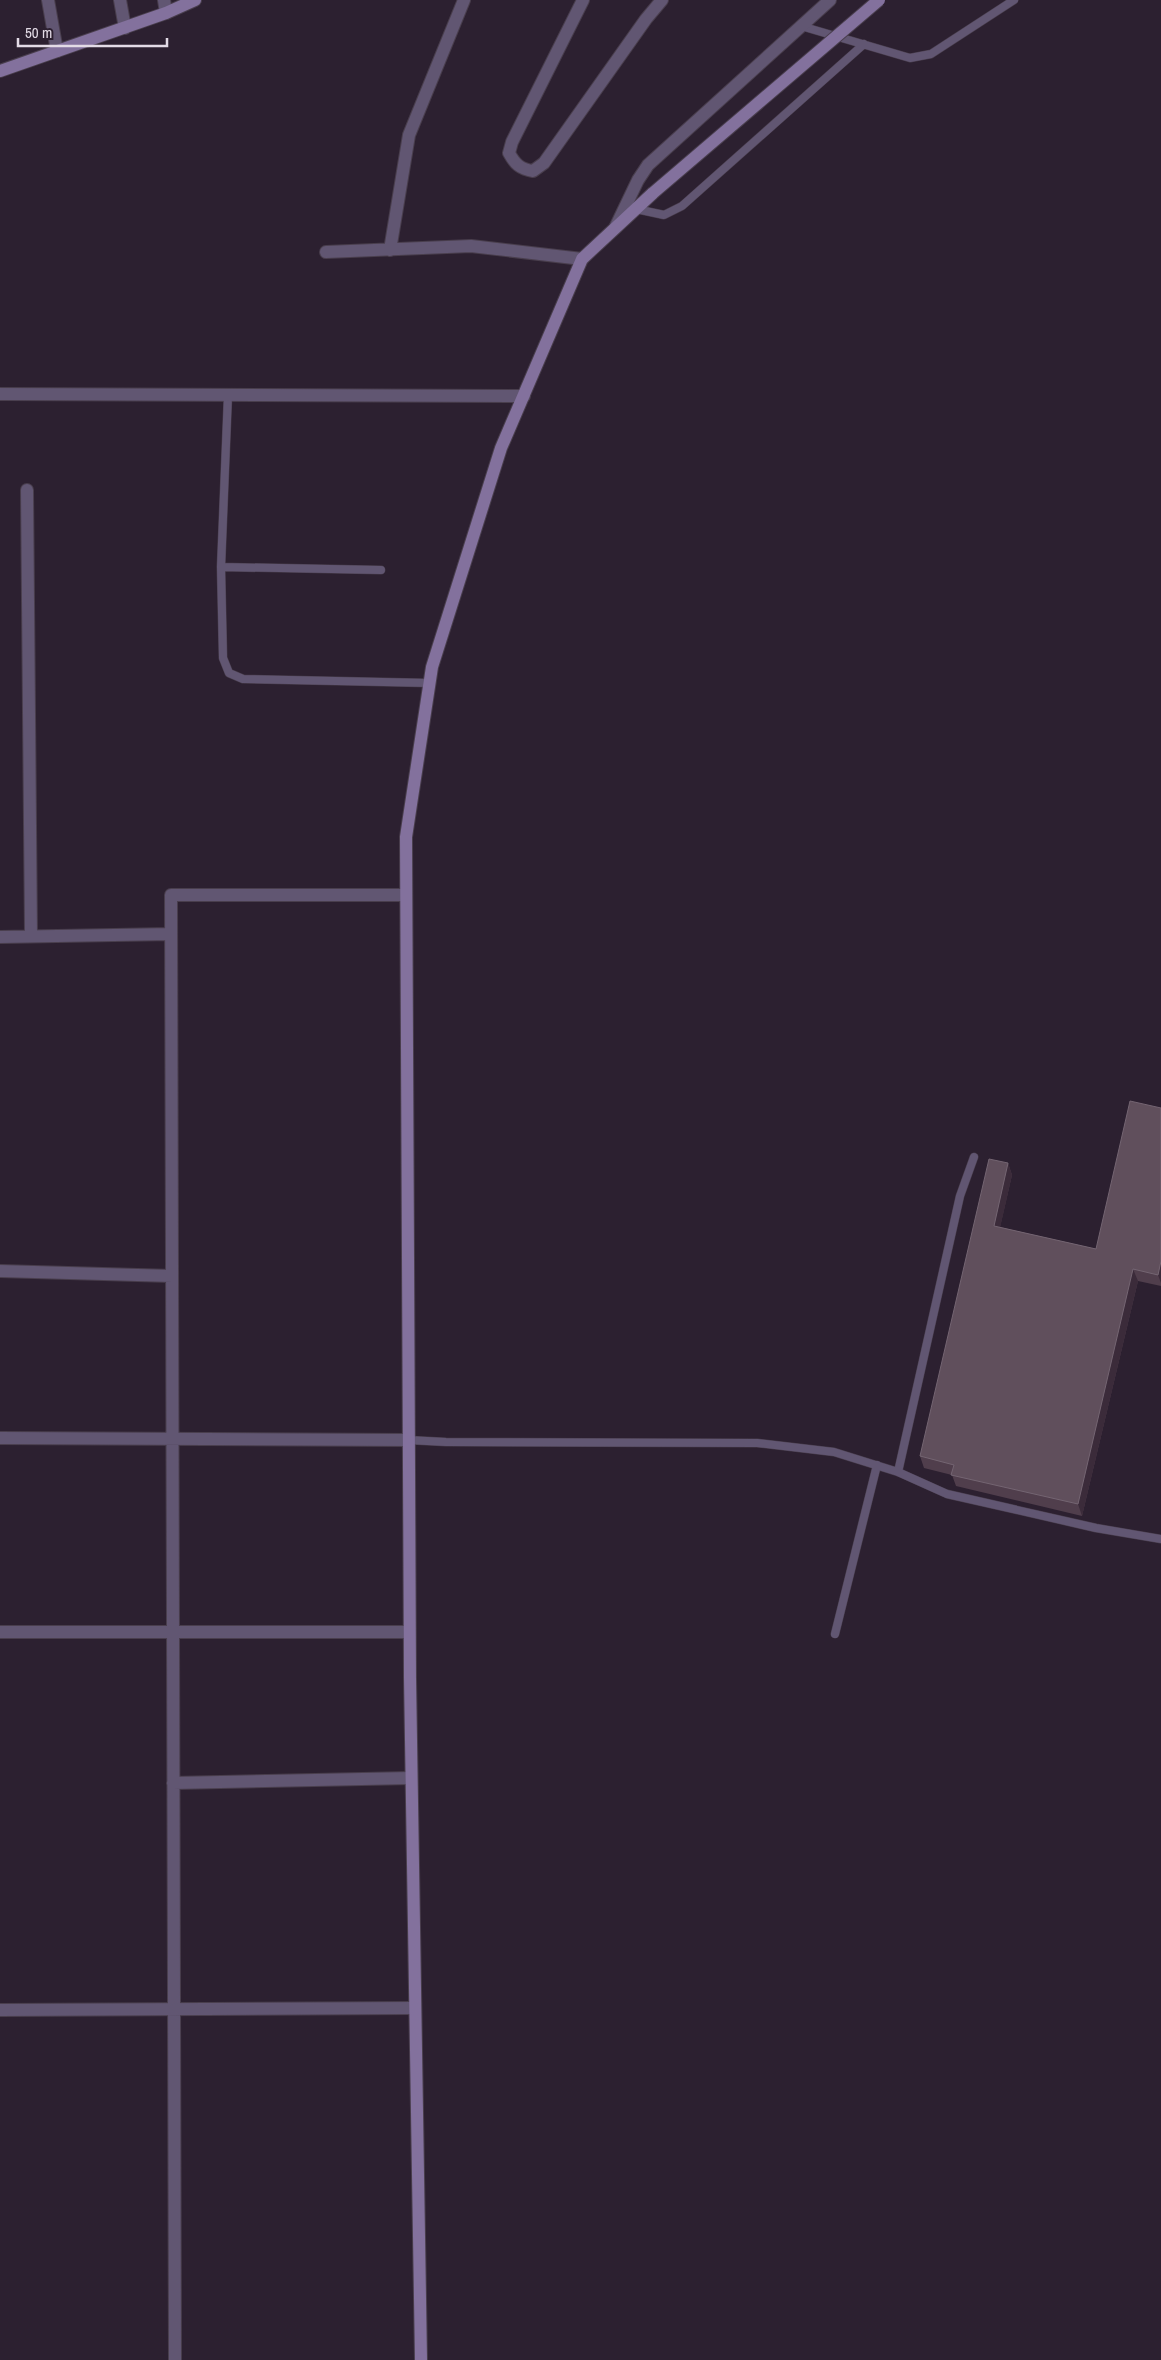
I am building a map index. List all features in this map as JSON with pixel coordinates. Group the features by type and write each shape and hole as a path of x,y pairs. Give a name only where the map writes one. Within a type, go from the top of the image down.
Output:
{"street":[{"path":"48,0 57,51"},
{"path":"120,0 125,28"},
{"path":"164,0 166,13"},
{"path":"0,71 125,28 195,0"},
{"path":"390,250 409,135 464,0"},
{"path":"583,0 512,142 509,153 515,164 523,169 533,171 544,164 646,19 662,0"},
{"path":"615,228 638,180 648,165 830,0"},
{"path":"421,2360 409,1632 406,837 432,667 501,448 582,259 653,193 879,0"},
{"path":"326,252 471,246 582,259"},
{"path":"0,394 524,396"},
{"path":"27,490 31,936"},
{"path":"174,2360 171,895 406,895"},
{"path":"0,937 171,934"},
{"path":"0,1271 172,1276"},
{"path":"0,1438 408,1440"},
{"path":"0,1632 409,1632"},
{"path":"173,1783 411,1778"},
{"path":"0,2010 415,2008"}],"lane":[{"path":"801,26 910,58 931,54 1014,0"},
{"path":"636,209 664,215 682,206 864,44"},
{"path":"228,395 221,567 223,658 229,673 242,679 430,683"},
{"path":"221,567 381,570"},
{"path":"898,1472 960,1196 974,1157"},
{"path":"408,1440 456,1442 756,1443 834,1452 898,1472 947,1494 1096,1528 1161,1539"},
{"path":"835,1634 877,1465"}],"building":[{"path":"1130,1101 1161,1108 1161,1261 1158,1275 1133,1269 1078,1504 951,1475 954,1465 920,1456 989,1159 1008,1163 994,1226 1096,1249"}]}
